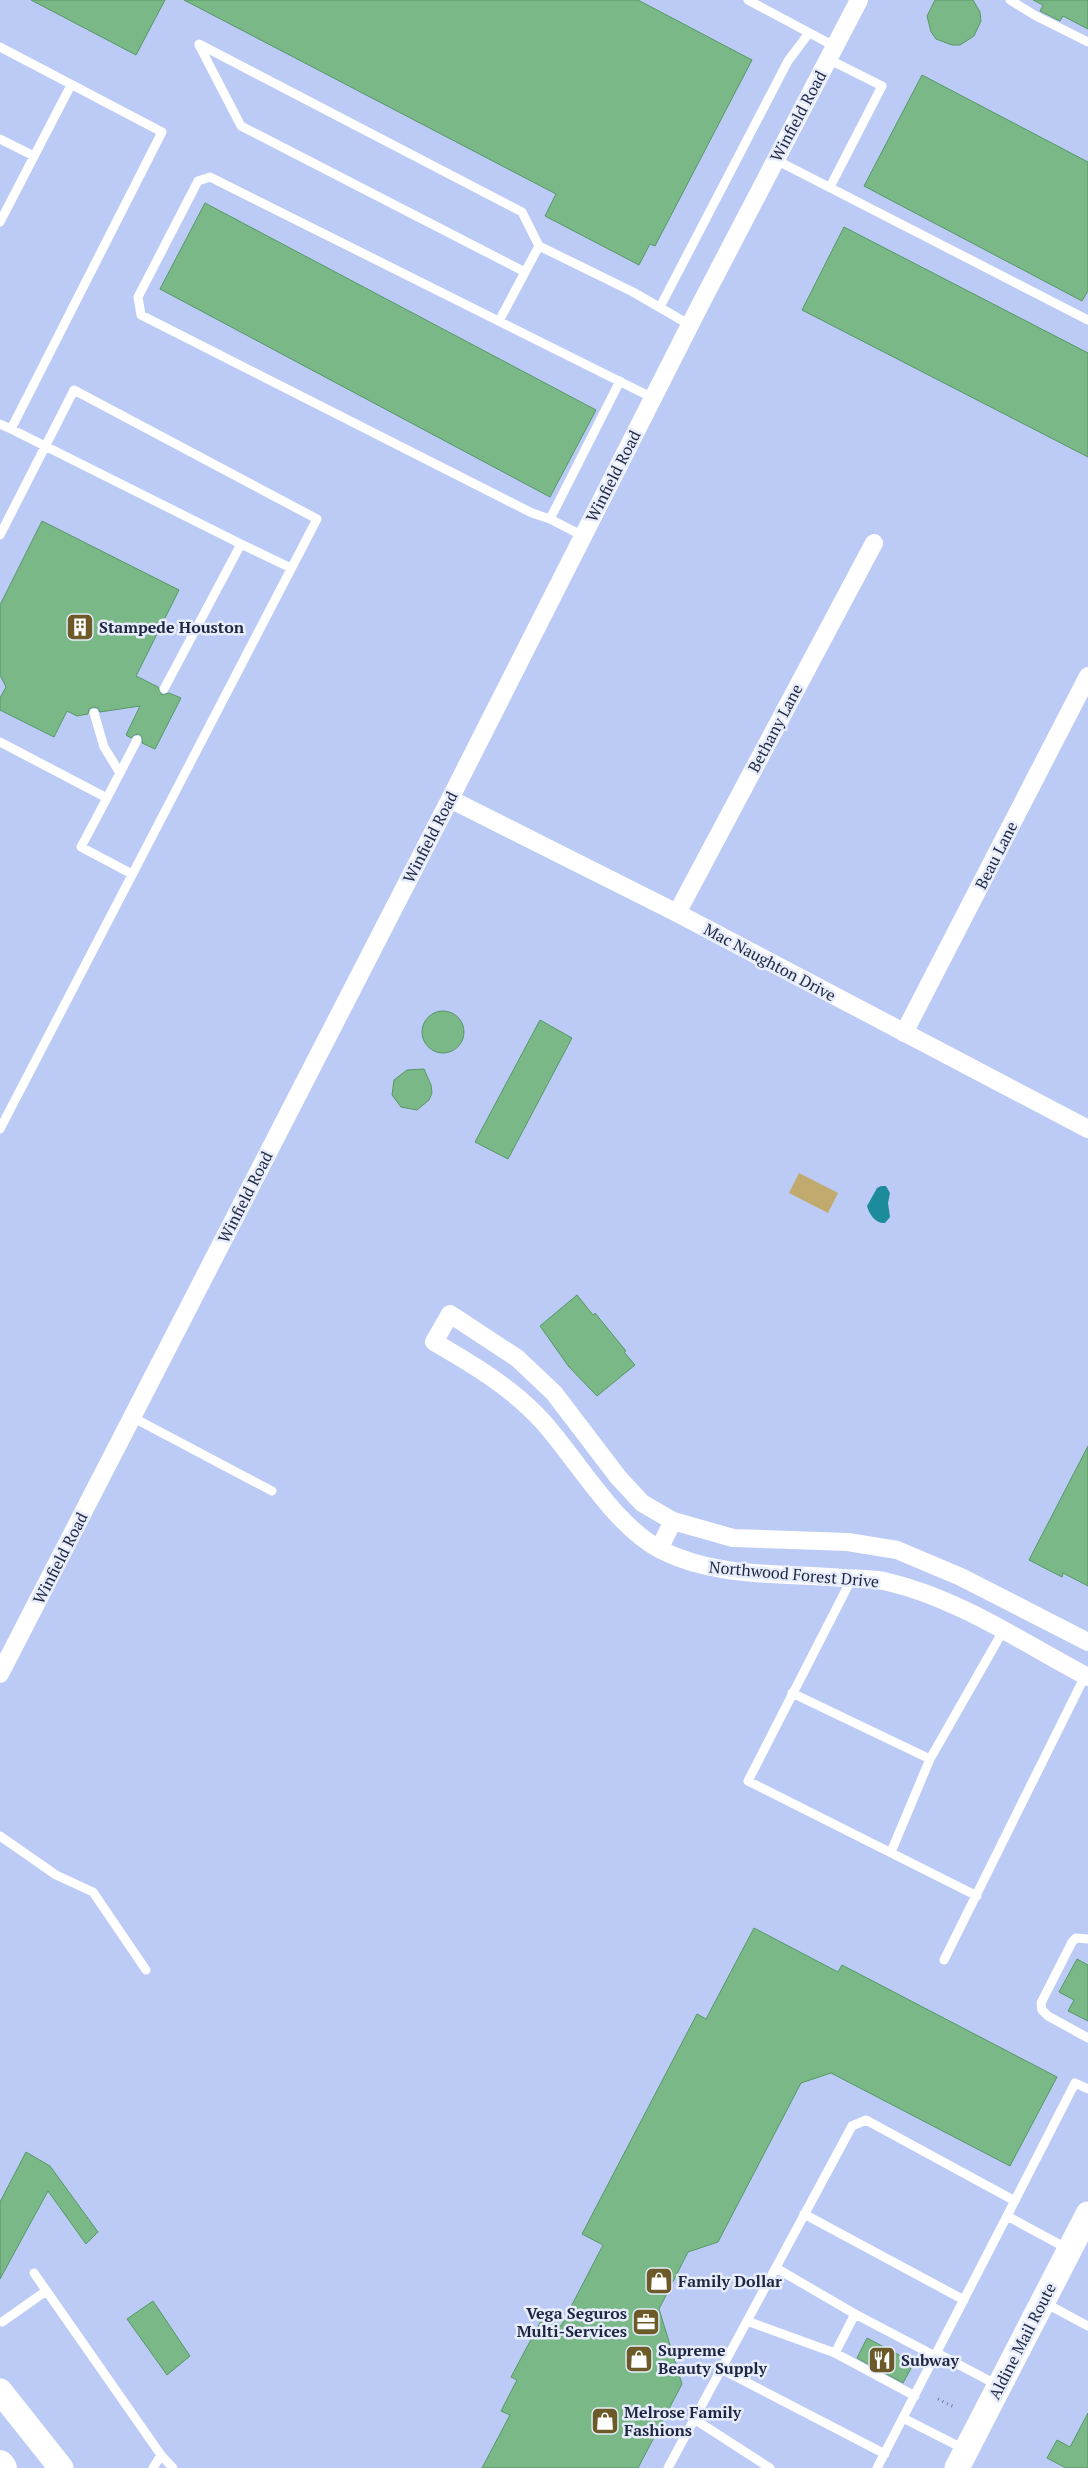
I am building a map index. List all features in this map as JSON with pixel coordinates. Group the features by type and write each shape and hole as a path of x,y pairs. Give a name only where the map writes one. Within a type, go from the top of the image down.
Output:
{"highway":[{"path":"0,2464 3,2468"}],"main road":[{"name":"Aldine Mail Route","path":"962,2459 1069,2250 1086,2221"},
{"path":"0,2391 61,2468"}],"street":[{"name":"Winfield Road","path":"0,1674 450,799 690,325 859,0"},
{"name":"Bethany Lane","path":"677,913 874,543"},
{"name":"Beau Lane","path":"904,1034 1088,676"},
{"name":"Mac Naughton Drive","path":"450,799 677,913 904,1034 1088,1129"},
{"name":"Northwood Forest Drive","path":"1086,1676 956,1605 887,1582 852,1578 720,1571 689,1563 659,1549 617,1514 544,1423 515,1395 474,1365 434,1342 450,1314 517,1358 542,1381 570,1412 618,1477 642,1503 673,1521 733,1538 848,1542 897,1550 941,1568 1088,1642"},
{"path":"659,1549 673,1521"},
{"path":"930,1595 941,1568"}],"lane":[{"path":"748,0 809,33 831,53 882,86 830,187"},
{"path":"1010,0 1036,16 1088,42"},
{"path":"660,307 788,61 809,33"},
{"path":"525,272 241,126 199,44 522,212 539,246 660,307 690,325"},
{"path":"0,47 162,132 11,429"},
{"path":"0,222 71,85"},
{"path":"0,139 34,156"},
{"path":"776,160 1088,320"},
{"path":"583,536 550,519 532,513 141,315 138,297 198,181 210,177 653,398"},
{"path":"499,321 539,246"},
{"path":"550,519 620,381"},
{"path":"0,535 74,390 317,519 0,1129"},
{"path":"0,424 47,445 240,544 291,568"},
{"path":"164,689 240,544"},
{"path":"94,713 104,747 120,773"},
{"path":"132,874 81,847 137,740"},
{"path":"0,742 107,798"},
{"path":"132,1417 272,1491"},
{"path":"852,1578 748,1781 977,1896"},
{"path":"891,1852 930,1759 1003,1631"},
{"path":"944,1960 1086,1676"},
{"path":"792,1693 930,1759"},
{"path":"0,1836 56,1875 93,1892 146,1970"},
{"path":"1088,1940 1076,1938 1072,1942 1042,2003 1042,2010 1048,2016 1088,2038"},
{"path":"877,2468 1075,2083 1088,2089"},
{"path":"668,2468 852,2126 866,2120 1015,2201"},
{"path":"804,2214 964,2300"},
{"path":"1007,2216 1069,2250"},
{"path":"776,2268 856,2314 999,2386"},
{"path":"34,2273 160,2455 173,2468"},
{"path":"2,2322 46,2290"},
{"path":"1042,2302 1088,2326"},
{"path":"835,2353 856,2314"},
{"path":"747,2321 835,2353 914,2396"},
{"path":"721,2369 885,2454"},
{"path":"903,2418 962,2459"},
{"path":"694,2419 770,2468"},
{"path":"153,2468 160,2455"}],"path":[{"path":"938,2399 954,2407"}],"shaded area":[{"path":"799,1173 838,1193 828,1213 789,1193"},
{"path":"886,1186 890,1193 888,1203 890,1217 885,1223 873,1218 867,1206 877,1188"}],"building":[{"path":"31,0 165,0 136,55"},
{"path":"184,0 638,0 752,60 655,246 650,244 639,265 545,216 556,194"},
{"path":"935,0 973,0 980,12 981,21 974,36 960,45 952,45 936,39 931,32 927,16"},
{"path":"1033,0 1088,0 1088,29 1063,16 1060,21 1040,11 1043,5"},
{"path":"922,75 1088,162 1088,291 1082,301 864,186"},
{"path":"205,203 596,410 550,497 160,289"},
{"path":"844,227 1088,353 1088,457 802,310"},
{"name":"Stampede Houston","path":"42,521 179,590 136,676 158,687 162,695 169,693 181,698 155,749 142,743 142,737 139,734 131,738 126,735 140,706 100,712 98,708 93,707 89,709 88,714 77,716 67,711 54,737 0,710 0,698 6,687 0,675 0,605"},
{"path":"439,1011 447,1011 458,1017 464,1032 458,1047 447,1053 439,1053 428,1047 422,1036 422,1028 428,1017"},
{"path":"540,1020 572,1038 508,1159 475,1142"},
{"path":"424,1069 431,1085 432,1093 429,1100 417,1110 401,1107 392,1095 394,1080 407,1070"},
{"path":"577,1295 593,1315 595,1313 635,1365 597,1396 569,1367 540,1326"},
{"path":"1088,1446 1088,1586 1063,1573 1062,1577 1029,1560"},
{"path":"754,1928 838,1972 842,1965 1057,2077 1010,2166 831,2073 801,2083 718,2242 688,2252 659,2309 682,2384 638,2468 482,2468 510,2415 501,2411 517,2380 511,2377 543,2317 561,2326 603,2245 582,2234 697,2014 706,2019"},
{"path":"1077,1959 1088,1965 1088,2021 1068,2011 1074,2000 1059,1992"},
{"path":"26,2152 50,2166 98,2232 86,2244 48,2191 0,2279 0,2202"},
{"path":"153,2301 190,2356 167,2375 127,2319"},
{"path":"867,2338 914,2363 903,2383 857,2358"},
{"path":"1088,2413 1088,2468 1066,2468 1047,2458 1057,2440 1070,2447"}],"place":[{"name":"Stampede Houston","path":"80,627"},
{"name":"Family Dollar","path":"659,2281"},
{"name":"Vega Seguros Multi-Services","path":"646,2322"},
{"name":"Supreme Beauty Supply","path":"639,2359"},
{"name":"Subway","path":"882,2360"},
{"name":"Melrose Family Fashions","path":"605,2421"}]}
